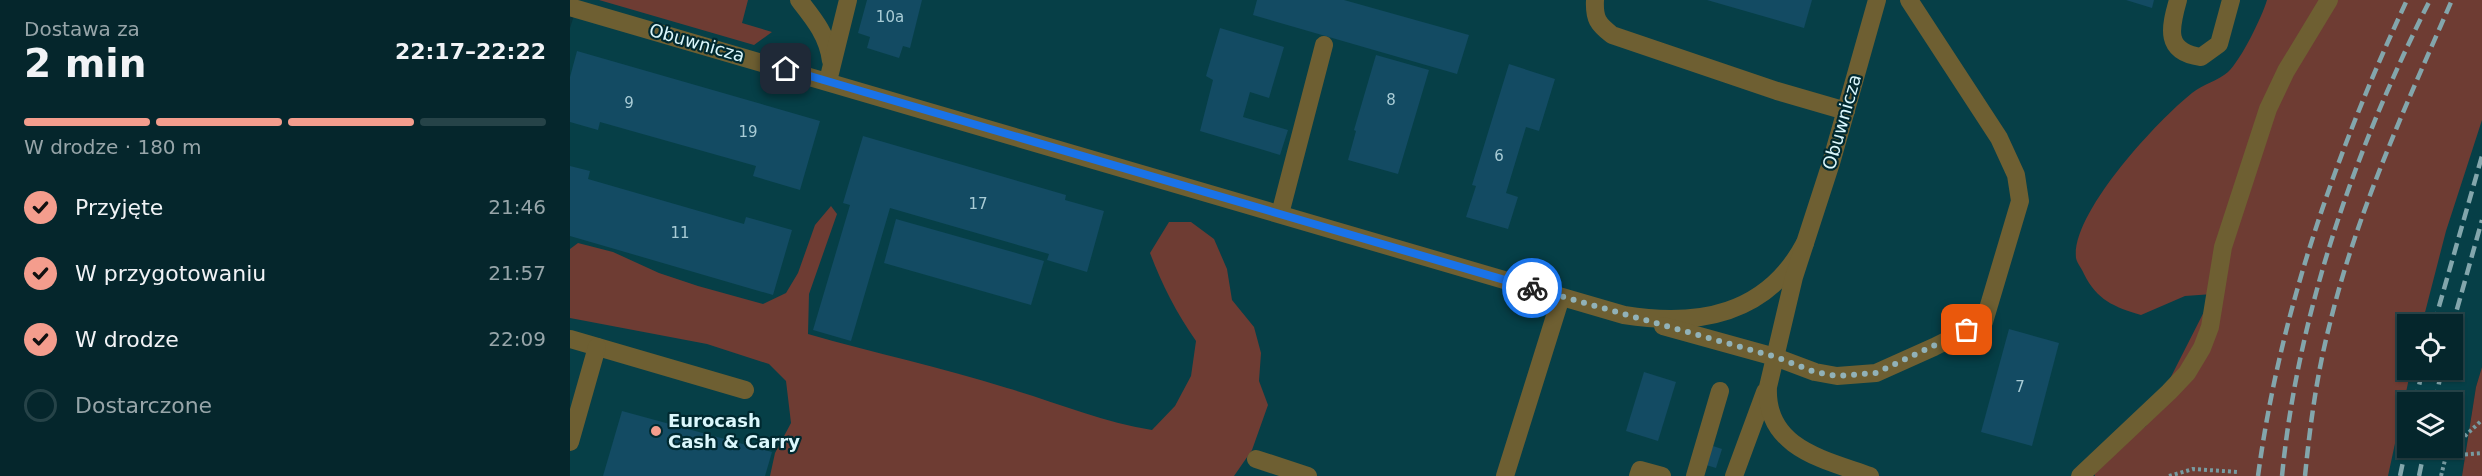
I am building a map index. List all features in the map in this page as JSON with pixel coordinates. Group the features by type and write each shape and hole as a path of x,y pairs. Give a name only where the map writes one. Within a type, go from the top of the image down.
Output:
{"street":[{"path":"798,0 818,24 827,42 830,74"},
{"path":"830,74 848,0"},
{"path":"1595,0 1594,9 1599,25 1612,35 1777,91 1846,111"},
{"name":"Obuwnicza","path":"1771,376 1805,243 1846,111 1877,0"},
{"path":"1624,315 1776,357 1815,372 1837,376 1876,373 1984,322 2020,201 2016,175 1999,138 1909,0"},
{"path":"2178,0 2171,23 2173,42 2186,55 2200,57 2219,44 2231,0"},
{"path":"2080,476 2169,392 2187,373 2202,348 2210,327 2223,247 2268,109 2286,71 2329,0"},
{"name":"Obuwnicza","path":"570,7 830,74 1280,214 1624,315 1656,320 1689,320 1720,314 1749,302 1786,272 1805,243"},
{"path":"1280,214 1324,45"},
{"path":"1504,476 1561,297"},
{"path":"570,339 745,390"},
{"path":"570,442 597,347"},
{"path":"1734,476 1771,376"},
{"path":"1771,376 1767,403 1779,432 1791,443 1870,476"},
{"path":"1695,476 1720,391"},
{"path":"1256,459 1308,476"},
{"path":"1638,476 1640,470 1662,476"}],"path":[{"path":"2463,439 2482,420"},
{"path":"2463,455 2482,453"},
{"path":"2441,476 2446,458"},
{"path":"2169,476 2193,469 2238,472"}],"shaded area":[{"path":"579,0 2482,0 2482,367 2476,387 2462,476 2164,476 2146,426 2092,465 2095,476 570,476 570,28"},
{"path":"599,0 748,0 742,23 772,32 754,45"},
{"path":"2267,0 2482,0 2482,120 2446,231 2425,314 2397,314 2397,380 2409,380 2406,392 2397,392 2397,434 2388,476 2095,476 2092,465 2146,426 2213,294 2185,296 2141,315 2123,309 2107,301 2089,283 2076,258 2078,239 2087,217 2119,169 2177,106 2201,87 2228,72 2239,58 2261,17"},
{"path":"831,206 837,214 809,294 808,334 982,380 1097,417 1152,430 1175,406 1191,376 1196,341 1170,298 1150,253 1169,222 1191,222 1214,239 1227,269 1232,300 1254,327 1261,353 1259,381 1268,405 1252,450 1234,476 770,476 775,453 791,423 786,381 769,364 707,344 570,318 570,249 578,243 613,252 659,273 698,286 763,304 786,293 798,273 815,225"},
{"path":"2482,367 2482,476 2462,476 2476,387"}],"building":[{"path":"867,0 922,0 910,48 903,46 899,58 867,48 870,37 858,33"},
{"path":"1257,0 1344,0 1469,35 1457,74 1253,15"},
{"path":"1707,0 1812,0 1804,28"},
{"path":"2126,0 2154,0 2152,8"},
{"path":"1220,28 1284,47 1269,98 1250,92 1243,117 1288,130 1280,155 1200,131 1213,80 1206,76"},
{"path":"577,51 820,121 800,190 753,176 756,166 600,122 598,130 570,122 570,77"},
{"path":"1376,55 1429,70 1398,174 1348,160 1356,131 1354,130"},
{"path":"1509,64 1555,79 1539,131 1526,127 1506,193 1518,197 1508,229 1466,217 1476,186 1472,185"},
{"path":"863,136 1066,195 1065,200 1104,211 1087,272 1047,260 1049,254 890,208 851,341 813,330 850,205 843,203"},
{"path":"570,166 590,171 588,179 744,224 746,217 792,230 773,295 570,236"},
{"path":"896,219 1044,261 1031,305 884,263"},
{"path":"2009,329 2059,343 2032,446 1981,432"},
{"path":"1644,372 1676,382 1658,441 1626,431"},
{"name":"Eurocash Cash & Carry","path":"622,411 772,452 765,476 603,476"},
{"path":"1713,446 1722,449 1716,468 1706,465"}],"railway":[{"path":"2258,476 2281,353 2314,232 2357,114 2407,0"},
{"path":"2282,476 2301,353 2334,231 2378,113 2430,0"},
{"path":"2305,476 2325,342 2341,282 2384,159 2452,0"},
{"path":"2437,314 2482,156"},
{"path":"2456,314 2482,220"},
{"path":"2417,392 2420,380"},
{"path":"2437,392 2440,380"},
{"path":"2400,476 2404,458"},
{"path":"2419,476 2423,458"}],"way so far":[{"path":"1532,288 1776,357 1815,372 1837,376 1876,373 1967,330"}],"place":[{"name":"Eurocash Cash & Carry","path":"656,431"}],"route":[{"path":"786,69 1532,288"}]}
